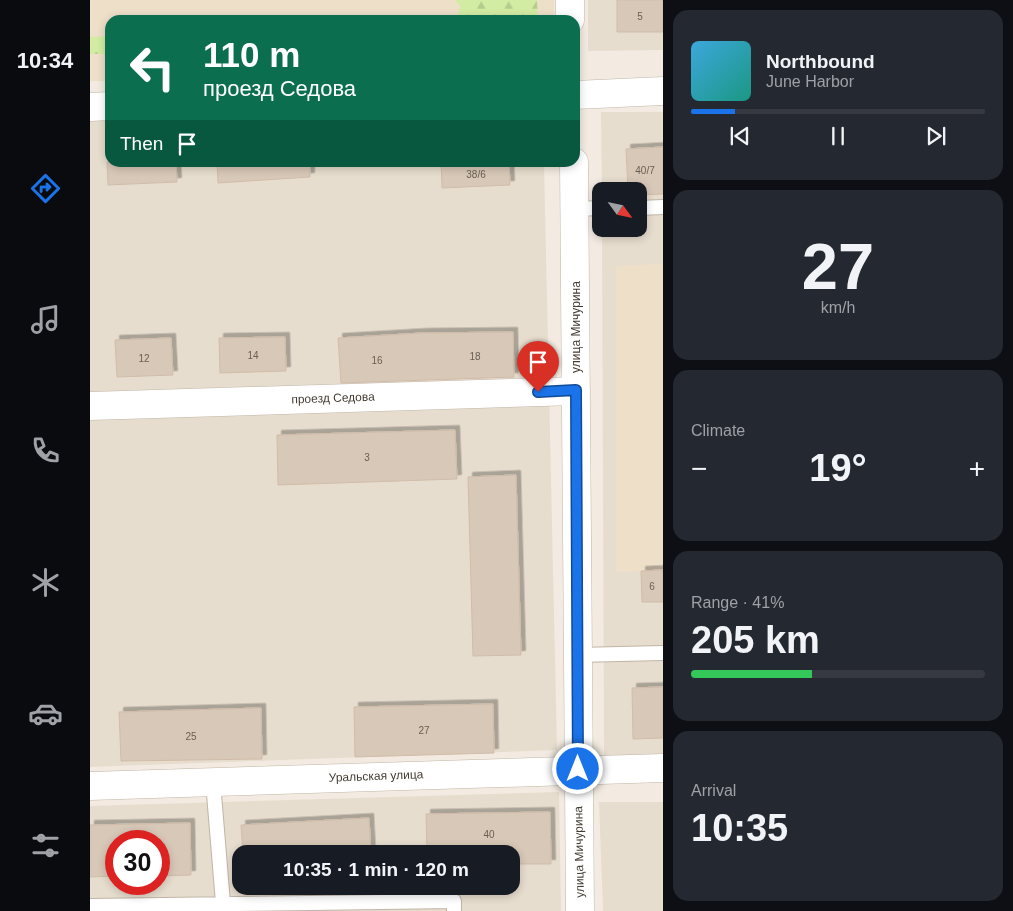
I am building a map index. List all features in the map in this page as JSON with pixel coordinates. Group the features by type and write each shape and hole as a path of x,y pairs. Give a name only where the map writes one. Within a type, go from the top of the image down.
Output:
{"street":[{"path":"570,0 570,15"},
{"path":"580,95 663,91"},
{"path":"90,107 105,106"},
{"name":"улица Мичурина","path":"576,167 588,208 576,390 580,911"},
{"name":"проезд Седова","path":"90,406 576,390"},
{"name":"Уральская улица","path":"90,786 578,769 663,768"}],"lane":[{"path":"648,208 663,207"},
{"path":"577,654 663,653"},
{"path":"213,782 225,907"},
{"path":"90,906 225,907 454,901 454,911"}],"shaded area":[{"path":"90,0 554,0 554,15 105,15 105,81 90,81"},
{"path":"588,0 663,0 663,50 588,51"},
{"path":"601,112 663,112 663,755 604,756 602,238 648,238 648,182 602,182"},
{"path":"90,121 105,121 105,167 544,167 557,750 90,767"},
{"path":"663,264 663,570 616,572 616,266"},
{"path":"559,792 561,911 90,911 90,806"},
{"path":"599,802 663,802 663,911 603,911"}],"green space":[{"path":"455,0 537,0 538,15 458,15 460,6"},
{"path":"105,36 105,54 90,54 90,37"}],"building":[{"path":"617,0 663,0 663,32 617,32"},
{"path":"663,147 663,194 648,195 648,182 628,182 626,149"},
{"path":"107,167 176,167 177,182 108,185"},
{"path":"217,167 310,167 310,177 218,183"},
{"path":"441,167 509,167 510,185 442,188"},
{"path":"513,332 514,377 341,383 338,338 422,333"},
{"path":"285,337 286,371 220,373 219,338"},
{"path":"171,338 173,375 117,377 115,340"},
{"path":"455,430 457,479 278,485 277,435"},
{"path":"516,475 521,655 473,656 468,477"},
{"path":"663,570 663,602 642,602 641,571"},
{"path":"663,687 663,738 633,739 632,688"},
{"path":"493,704 494,753 355,757 354,707"},
{"path":"261,708 262,759 121,761 119,712"},
{"path":"550,812 551,864 520,864 520,845 427,845 426,814"},
{"path":"369,818 370,845 242,845 241,825"},
{"path":"190,823 191,875 170,876 170,830 105,830 105,876 90,877 90,825"}],"route":[{"path":"538,392 576,390 578,769"}]}
